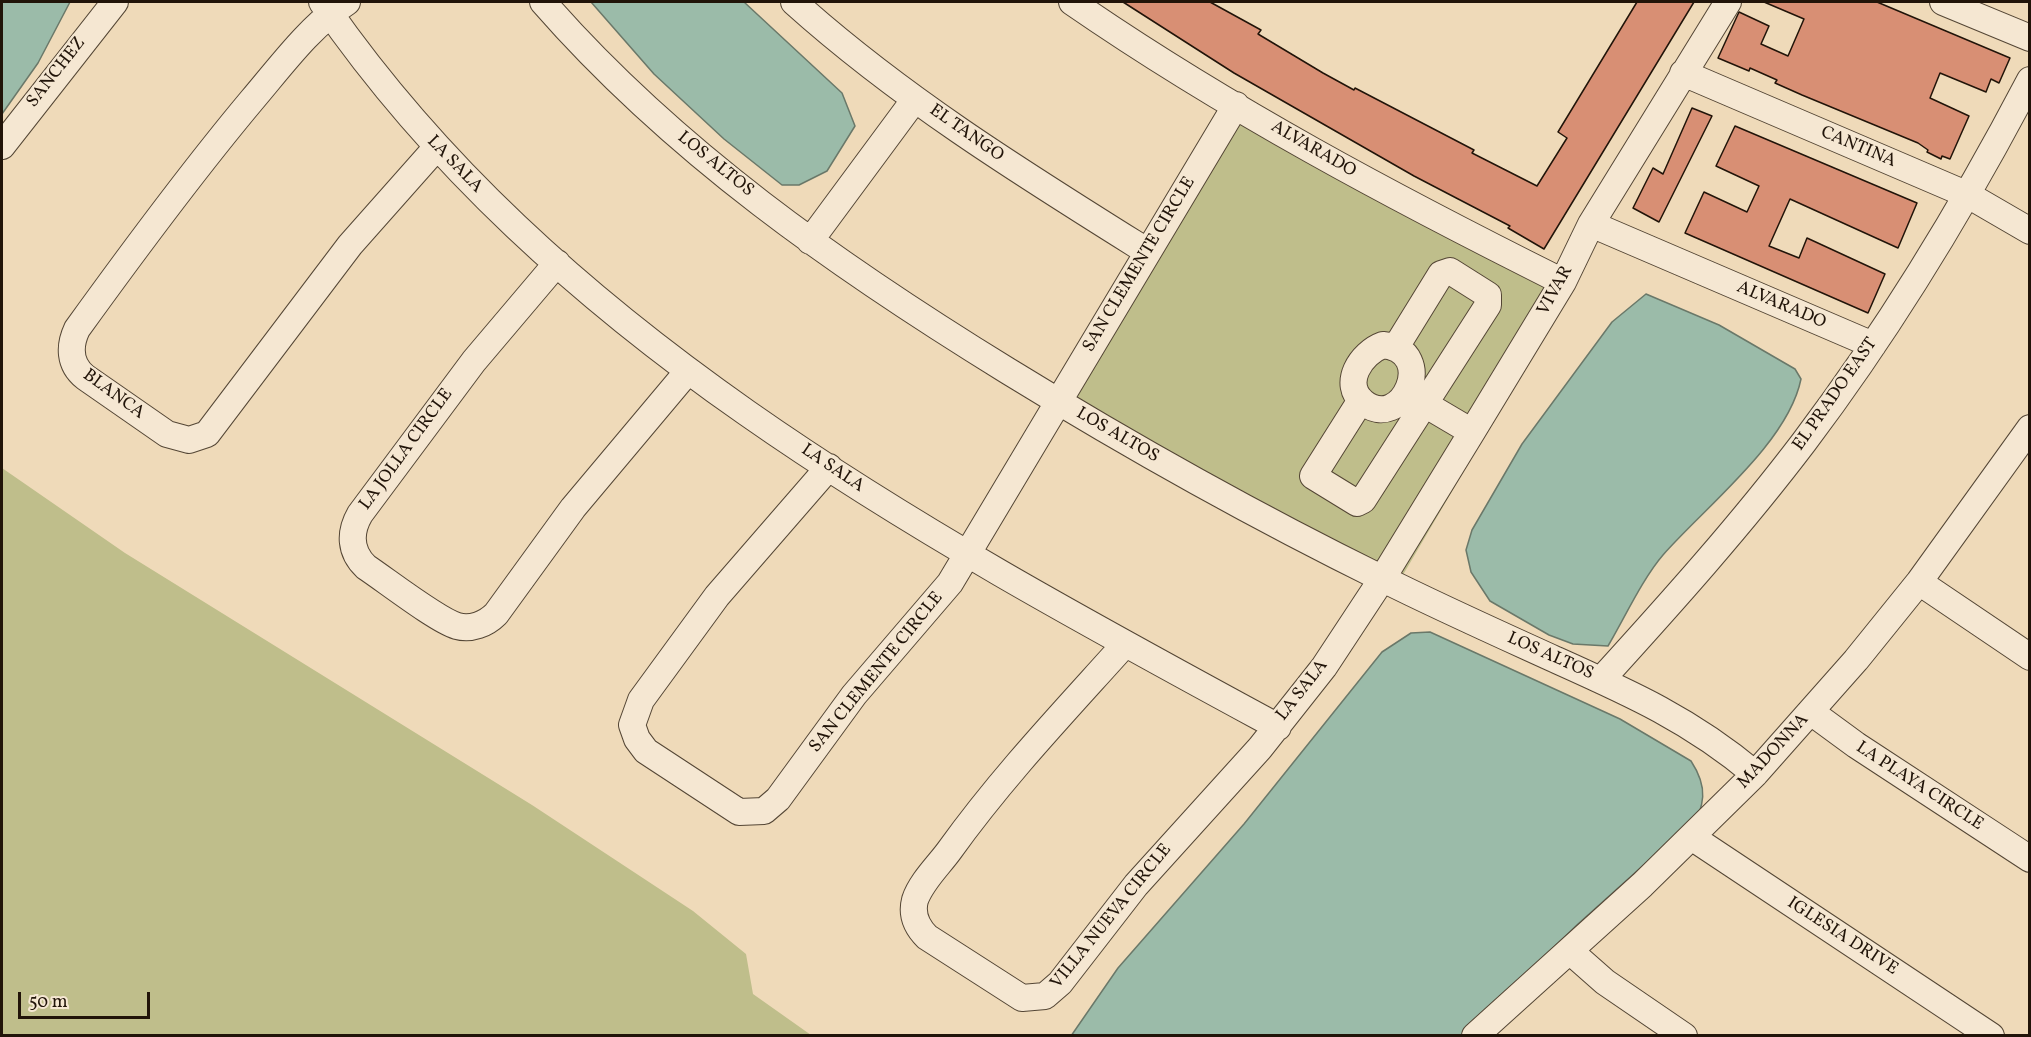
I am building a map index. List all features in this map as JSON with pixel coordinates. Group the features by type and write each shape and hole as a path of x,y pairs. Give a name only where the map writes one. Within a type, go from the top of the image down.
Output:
{"street":[{"name":"SANCHEZ","path":"2,146 115,2"},
{"name":"LOS ALTOS","path":"543,2 602,66 651,112 810,241 902,305 1058,402 1211,490 1382,579 1649,702 1690,725 1755,774"},
{"name":"EL TANGO","path":"794,2 915,99 1012,167 1148,252"},
{"name":"ALVARADO","path":"1072,2 1236,105 1390,194 1563,282"},
{"name":"VIVAR","path":"1382,579 1563,282 1591,224 1728,2"},
{"path":"1943,2 2030,38"},
{"name":"BLANCA","path":"333,5 199,164 78,329 71,346 71,355 79,373 167,434 189,440 207,434 216,425 321,281 436,148"},
{"name":"LA SALA","path":"333,5 393,99 436,148 496,208 557,263 688,371 882,503 1125,644 1278,727 1323,667 1382,579"},
{"name":"CANTINA","path":"1683,73 1968,195 2030,231"},
{"name":"EL PRADO EAST","path":"1601,680 1689,583 1806,440 1873,345 1968,195 2030,80"},
{"path":"810,241 915,99"},
{"name":"SAN CLEMENTE CIRCLE","path":"829,467 717,596 635,711 633,732 641,746 732,809 757,813 765,811 778,799 854,695 941,595 1236,105"},
{"name":"ALVARADO","path":"1591,224 1873,345"},
{"name":"LA JOLLA CIRCLE","path":"557,263 446,397 360,514 354,527 352,541 356,555 366,567 449,623 470,627 487,622 496,614 600,474 688,371"},
{"path":"1361,400 1312,476 1357,503 1364,500 1416,399 1488,305 1488,295 1450,271 1441,274 1396,347"},
{"path":"1416,399 1412,371 1406,355 1396,347 1383,345 1370,350 1353,376 1352,385 1356,396 1367,405 1381,409 1416,399 1472,432"},
{"name":"MADONNA","path":"1475,1035 1571,952 1693,838 1755,774 1811,712 1919,582 2025,444"},
{"path":"1919,582 2030,657"},
{"name":"VILLA NUEVA CIRCLE","path":"1125,644 1013,769 964,829 920,890 915,902 917,924 927,938 1012,994 1038,999 1055,989 1136,885 1278,727"},
{"name":"LA PLAYA CIRCLE","path":"1811,712 1856,745 2030,859"},
{"name":"IGLESIA DRIVE","path":"1693,838 1991,1035"},
{"path":"1571,952 1605,982 1684,1035"}],"shaded area":[{"path":"2,2 70,2 38,63 2,114"},
{"path":"591,2 744,2 842,93 855,126 827,171 799,185 782,185 724,139 654,74"},
{"path":"1234,98 1576,280 1390,597 1058,410"},
{"path":"1646,294 1719,325 1795,369 1801,379 1793,403 1780,427 1743,473 1663,555 1641,587 1608,646 1573,644 1549,635 1490,601 1471,572 1466,550 1472,530 1522,444 1612,322"},
{"path":"2,468 125,553 532,805 693,911 746,954 753,994 811,1035 2,1035"},
{"path":"1430,632 1620,719 1691,761 1701,781 1703,798 1691,834 1667,844 1578,924 1462,1035 1071,1036 1118,968 1244,824 1382,652 1411,633"}],"building":[{"path":"1123,2 1210,2 1261,30 1258,34 1323,73 1474,150 1472,153 1537,186 1567,138 1558,132 1637,2 1694,2 1544,249 1508,228 1510,226 1414,176 1234,73"},
{"path":"1764,2 1877,2 2010,58 1999,83 1991,79 1986,92 1940,73 1930,98 1969,116 1950,159 1942,156 1941,159 1927,152 1928,150 1918,143 1775,83 1777,80 1750,68 1749,71 1718,58 1739,12 1769,26 1761,44 1788,56 1804,19"},
{"path":"1692,108 1712,116 1659,222 1633,208 1653,168 1663,174"},
{"path":"1735,126 1917,203 1898,248 1790,199 1769,246 1799,258 1807,238 1885,274 1868,313 1685,233 1704,192 1747,212 1759,186 1716,166"}]}
